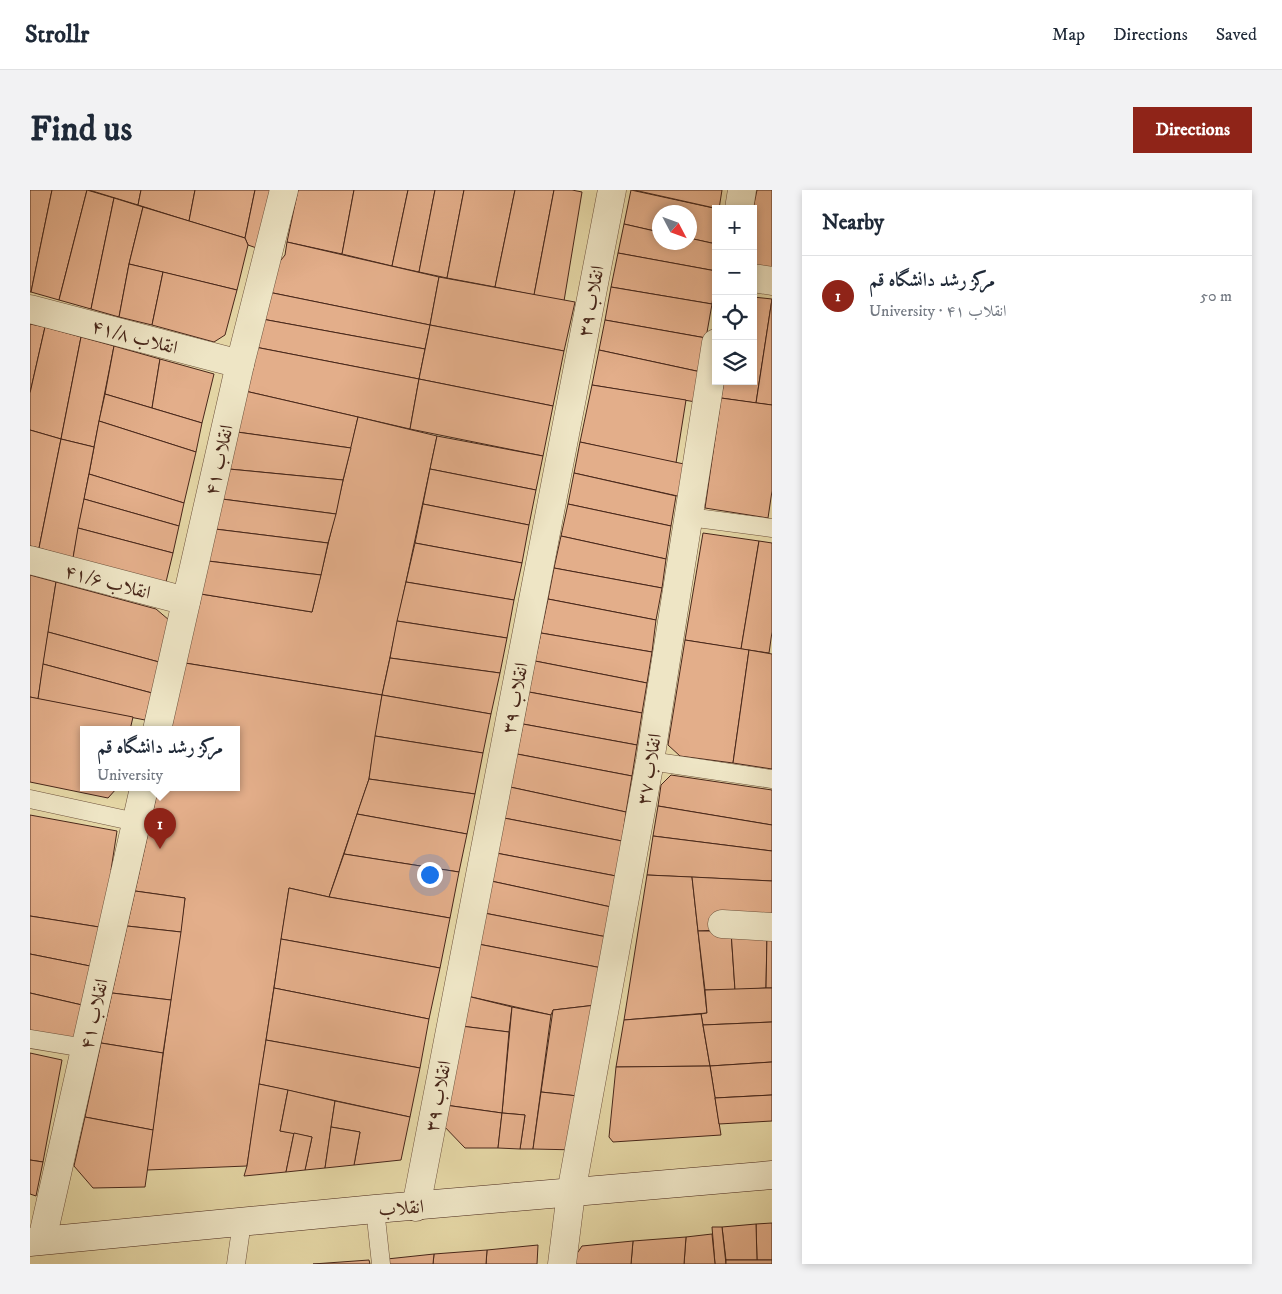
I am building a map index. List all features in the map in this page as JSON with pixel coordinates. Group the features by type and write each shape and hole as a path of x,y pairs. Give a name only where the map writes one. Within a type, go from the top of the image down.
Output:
{"street":[{"name":"انقلاب ۴۱","path":"158,726 240,364 284,190"},
{"name":"انقلاب ۳۹","path":"416,1206 612,190"},
{"path":"740,205 742,190"},
{"path":"757,279 772,281"},
{"name":"انقلاب ۴۱/۸","path":"30,309 240,364"},
{"name":"انقلاب ۳۷","path":"562,1264 571,1193 650,761 712,368"},
{"name":"انقلاب ۴۱/۶","path":"30,560 186,601"},
{"name":"انقلاب ۴۱","path":"36,1241 85,1048 143,791"},
{"path":"722,924 772,927"},
{"name":"انقلاب","path":"36,1241 375,1209 772,1175"}],"lane":[{"path":"688,517 772,528"},
{"path":"650,761 772,779"},
{"path":"30,799 136,822"},
{"path":"30,1038 85,1048"},
{"path":"375,1209 382,1264"},
{"path":"236,1264 242,1222"}],"building":[{"path":"30,190 52,190 31,292 30,292"},
{"path":"52,190 87,190 59,300 31,292"},
{"path":"87,190 114,198 91,309 59,300"},
{"path":"89,190 141,190 138,205"},
{"path":"141,190 195,190 189,221 138,205"},
{"path":"195,190 255,190 245,238 189,221"},
{"path":"255,190 282,190 265,251 248,245 245,238"},
{"path":"298,190 354,190 342,254 287,242"},
{"path":"354,190 408,190 392,266 342,254"},
{"path":"408,190 435,190 419,272 392,266"},
{"path":"435,190 464,190 447,278 419,272"},
{"path":"464,190 515,190 495,287 447,278"},
{"path":"515,190 554,190 534,295 495,287"},
{"path":"554,190 582,192 564,301 534,295"},
{"path":"631,190 712,208 712,243 697,240 697,205 652,205 652,230 624,224"},
{"path":"634,190 722,190 720,205 712,205 712,207"},
{"path":"757,190 772,190 772,271 757,269 757,205 754,205"},
{"path":"114,198 143,207 129,264 119,317 91,309"},
{"path":"143,207 245,238 248,245 237,290 129,264"},
{"path":"624,224 652,230 652,250 697,250 697,240 712,243 712,270 618,253"},
{"path":"287,242 439,277 430,325 268,292 273,270 285,255"},
{"path":"618,253 712,270 712,304 611,287"},
{"path":"129,264 163,272 152,325 119,317"},
{"path":"163,272 237,290 225,335 214,342 152,325"},
{"path":"439,277 575,302 564,351 430,325"},
{"path":"611,287 712,304 706,338 605,320"},
{"path":"268,292 430,325 425,349 262,319"},
{"path":"757,297 772,299 756,403 721,398 723,385 757,385"},
{"path":"772,299 772,405 756,403"},
{"path":"262,319 425,349 419,379 255,347"},
{"path":"605,320 706,338 701,372 599,350"},
{"path":"30,324 45,327 30,393"},
{"path":"430,325 564,351 553,406 419,379"},
{"path":"45,327 81,337 61,439 30,430 30,393"},
{"path":"81,337 114,346 94,447 61,439"},
{"path":"114,346 160,359 152,408 105,394"},
{"path":"255,347 419,379 410,429 245,391"},
{"path":"599,350 701,372 696,402 592,385"},
{"path":"160,359 214,374 202,423 152,408"},
{"path":"419,379 553,406 543,456 410,429"},
{"path":"592,385 686,400 676,463 580,442"},
{"path":"245,391 358,417 351,448 237,432"},
{"path":"105,394 202,423 196,452 99,421"},
{"path":"721,398 772,405 772,491 768,518 705,508"},
{"path":"358,417 437,436 382,695 185,663 201,594 312,612"},
{"path":"99,421 196,452 184,503 89,474"},
{"path":"30,430 61,439 39,548 30,546"},
{"path":"237,432 351,448 343,480 229,469"},
{"path":"437,436 543,456 536,490 430,469"},
{"path":"61,439 94,447 73,558 39,548"},
{"path":"580,442 684,464 682,497 574,473"},
{"path":"229,469 343,480 336,514 222,499"},
{"path":"430,469 536,490 529,525 423,504"},
{"path":"574,473 676,496 671,526 568,504"},
{"path":"89,474 184,503 179,526 84,499"},
{"path":"84,499 179,526 173,553 78,528"},
{"path":"222,499 336,514 328,543 215,529"},
{"path":"423,504 529,525 522,563 415,543"},
{"path":"568,504 671,526 666,559 561,536"},
{"path":"78,528 173,553 166,582 73,558"},
{"path":"215,529 328,543 321,575 208,561"},
{"path":"703,533 759,541 741,649 685,640"},
{"path":"561,536 666,559 662,588 554,568"},
{"path":"759,541 772,543 772,632 769,653 741,649"},
{"path":"415,543 522,563 514,600 406,582"},
{"path":"208,561 321,575 312,612 201,594"},
{"path":"554,568 662,588 656,620 548,599"},
{"path":"30,575 56,582 38,699 30,697"},
{"path":"56,582 156,609 169,620 159,662 48,632"},
{"path":"406,582 514,600 507,638 397,621"},
{"path":"548,599 656,620 652,652 541,633"},
{"path":"397,621 507,638 500,673 390,658"},
{"path":"48,632 159,662 152,693 43,664"},
{"path":"541,633 652,652 647,683 535,661"},
{"path":"685,640 749,650 733,763 680,756 668,745"},
{"path":"749,650 772,654 772,769 733,763"},
{"path":"390,658 500,673 491,714 382,695"},
{"path":"535,661 647,683 642,713 529,692"},
{"path":"185,663 382,695 369,779 329,897 289,888 247,1166 147,1170 185,898 135,891 157,791 240,791 240,726 171,726"},
{"path":"43,664 152,693 145,720 38,699"},
{"path":"529,692 642,713 637,745 523,724"},
{"path":"382,695 491,714 483,753 375,736"},
{"path":"30,697 133,717 131,726 80,726 80,791 114,791 108,798 30,782"},
{"path":"523,724 637,745 632,776 517,754"},
{"path":"375,736 483,753 475,794 369,779"},
{"path":"517,754 632,776 626,812 510,787"},
{"path":"671,775 772,790 772,825 658,806 661,785"},
{"path":"369,779 475,794 467,834 357,814"},
{"path":"510,787 626,812 622,841 504,818"},
{"path":"658,806 772,825 772,851 653,836"},
{"path":"357,814 467,834 459,872 344,854"},
{"path":"30,815 117,831 111,870 117,873 99,927 30,916"},
{"path":"504,818 622,841 616,876 496,853"},
{"path":"653,836 772,851 772,881 647,875"},
{"path":"496,853 616,876 611,907 491,881"},
{"path":"344,854 459,872 450,918 329,897"},
{"path":"647,875 692,877 707,1013 624,1020"},
{"path":"692,877 772,881 772,922 719,930 698,931"},
{"path":"491,881 611,907 607,937 484,913"},
{"path":"289,888 329,897 450,918 440,968 281,939"},
{"path":"135,891 185,898 181,932 127,926"},
{"path":"484,913 607,937 602,968 478,944"},
{"path":"30,916 99,927 90,966 30,954"},
{"path":"127,926 181,932 171,1000 112,993"},
{"path":"698,931 731,931 735,990 705,990"},
{"path":"731,931 767,934 766,988 735,990"},
{"path":"767,934 772,934 772,988 766,988"},
{"path":"281,939 440,968 429,1019 274,988"},
{"path":"478,944 602,968 596,1005 553,1010 551,1015 467,996"},
{"path":"30,954 90,966 82,1005 30,993"},
{"path":"274,988 429,1019 420,1068 266,1040"},
{"path":"772,988 772,1022 703,1025 701,1014 707,1013 705,990"},
{"path":"30,993 82,1005 74,1040 30,1032"},
{"path":"112,993 171,1000 163,1053 101,1043"},
{"path":"467,996 512,1007 509,1032 461,1026"},
{"path":"596,1005 587,1097 541,1092 553,1010"},
{"path":"512,1007 551,1015 533,1149 520,1149 525,1115 502,1113"},
{"path":"701,1014 710,1066 616,1067 624,1020"},
{"path":"772,1022 772,1062 710,1066 703,1025"},
{"path":"461,1026 509,1032 502,1113 445,1105"},
{"path":"266,1040 420,1068 410,1117 259,1084"},
{"path":"101,1043 163,1053 153,1130 85,1117"},
{"path":"30,1053 62,1060 43,1162 30,1160"},
{"path":"772,1062 772,1095 715,1098 710,1066"},
{"path":"710,1066 721,1135 613,1142 609,1137 616,1067"},
{"path":"259,1084 288,1090 280,1131 294,1133 286,1172 244,1176 247,1166"},
{"path":"288,1090 335,1101 325,1168 305,1170 312,1137 280,1131"},
{"path":"541,1092 587,1097 579,1150 533,1149"},
{"path":"772,1095 772,1121 719,1124 715,1098"},
{"path":"335,1101 410,1117 401,1160 354,1165 360,1132 331,1127"},
{"path":"445,1105 502,1113 498,1148 465,1148 441,1123"},
{"path":"502,1113 525,1115 520,1149 498,1148"},
{"path":"85,1117 153,1130 145,1187 93,1188 74,1166"},
{"path":"331,1127 360,1132 354,1165 325,1168"},
{"path":"294,1133 312,1137 305,1170 286,1172"},
{"path":"30,1160 43,1162 36,1196 30,1194"},
{"path":"772,1223 772,1260 757,1260 756,1224"},
{"path":"756,1224 757,1260 726,1260 722,1227"},
{"path":"712,1227 722,1227 726,1264 715,1264"},
{"path":"712,1234 715,1264 684,1264 686,1237"},
{"path":"686,1237 684,1264 631,1264 633,1241"},
{"path":"633,1241 631,1264 570,1264 582,1246"},
{"path":"538,1245 537,1264 486,1264 487,1250"},
{"path":"487,1250 486,1264 433,1264 434,1254"},
{"path":"434,1254 433,1264 387,1264 387,1259"},
{"path":"369,1260 370,1264 313,1264"},
{"path":"726,1260 772,1260 772,1264 726,1264"}],"place":[{"name":"مرکز رشد دانشگاه قم","path":"160,849"}]}
